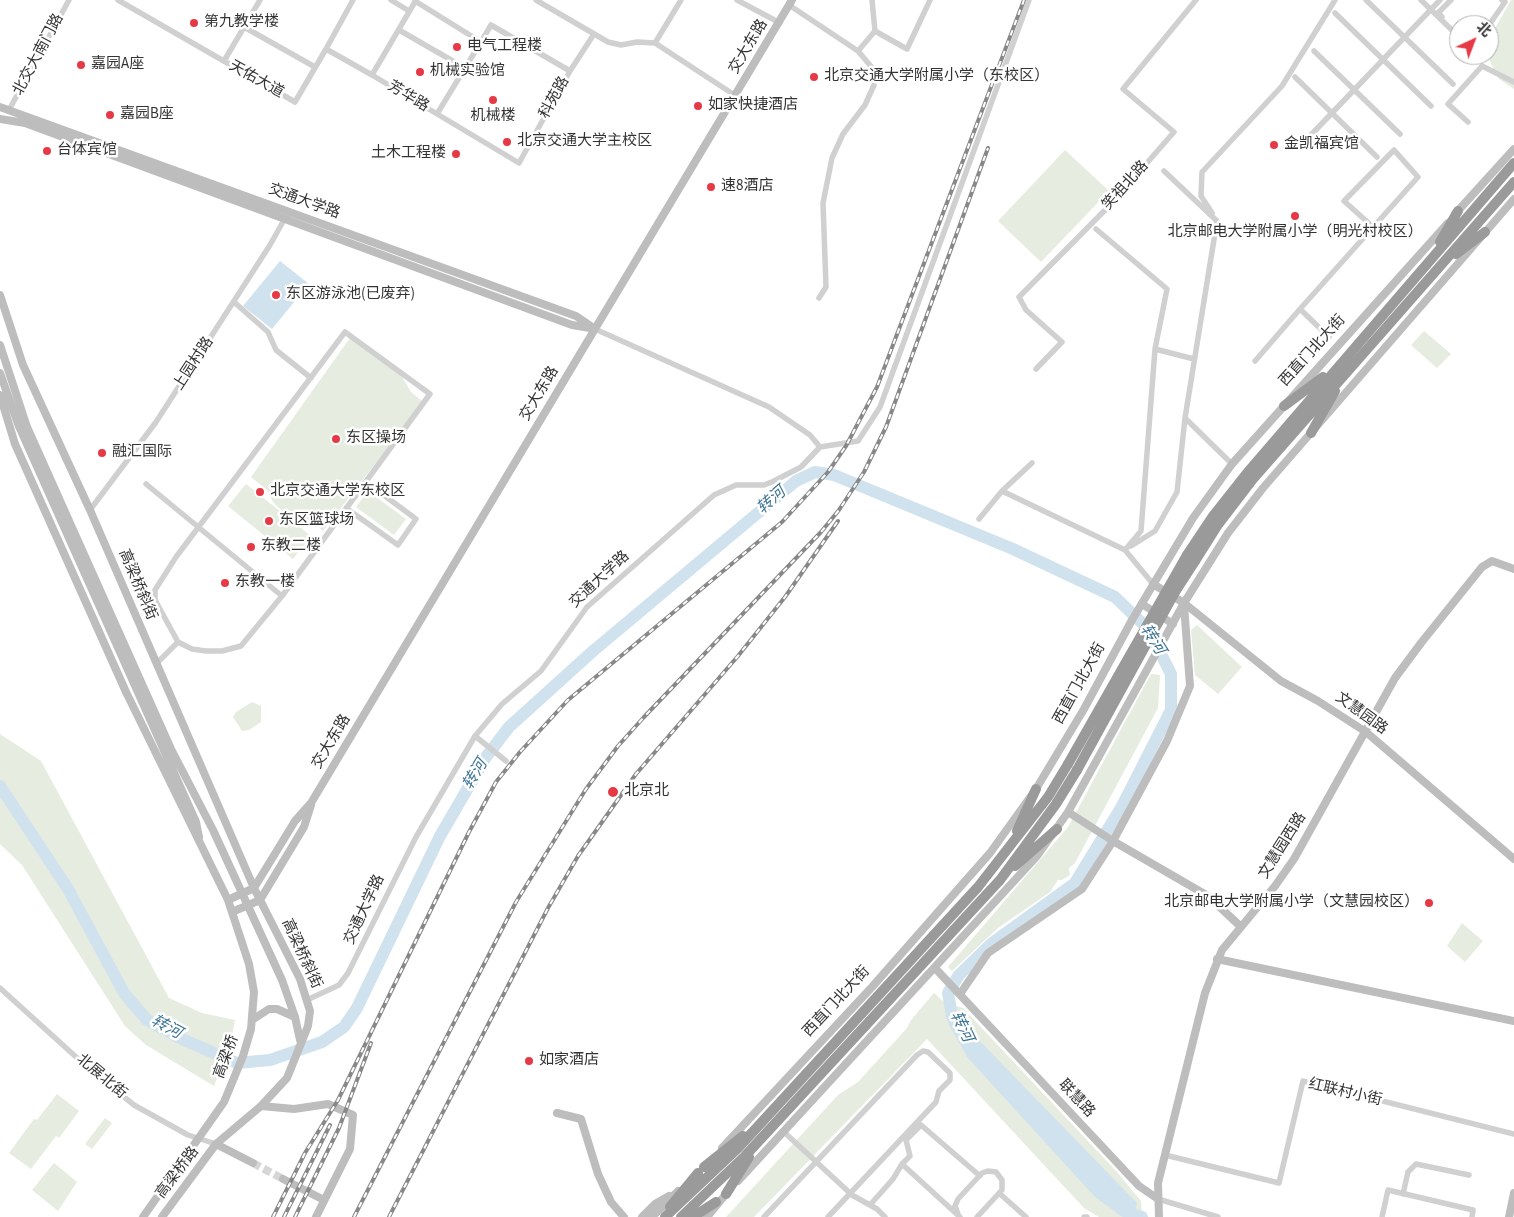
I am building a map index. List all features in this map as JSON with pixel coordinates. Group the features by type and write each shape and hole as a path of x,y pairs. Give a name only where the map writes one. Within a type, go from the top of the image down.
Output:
{"highway":[{"name":"西直门北大街","path":"664,1217 729,1158 1009,850 1048,797 1191,558 1254,479 1347,371 1462,224 1514,163"},
{"name":"西直门北大街","path":"681,1217 763,1136 1000,880 1056,804 1077,770 1175,592 1213,516 1336,368 1431,266 1472,229 1514,182"},
{"path":"1431,266 1458,211"},
{"path":"1431,266 1485,232"},
{"path":"1284,406 1336,368"},
{"path":"1311,433 1347,371"},
{"path":"1009,850 1036,789"},
{"path":"1000,880 1057,829"},
{"path":"664,1217 679,1194 701,1170 763,1119"},
{"path":"726,1194 763,1136"},
{"path":"693,1217 716,1202"}],"street":[{"name":"北交大南门路","path":"9,110 69,0"},
{"name":"天佑大道","path":"118,0 295,102 353,0"},
{"path":"224,62 260,0"},
{"path":"391,0 409,11"},
{"path":"416,0 480,42"},
{"name":"芳华路","path":"416,0 372,75 519,163"},
{"path":"536,0 608,42 621,45 638,42 655,43 736,96"},
{"path":"655,43 680,0"},
{"path":"737,0 780,23"},
{"path":"858,51 875,31 872,0"},
{"path":"875,31 907,50 930,0"},
{"path":"820,447 858,441 880,407 1029,0"},
{"name":"笑祖北路","path":"1036,369 1062,342 1026,310 1019,297 1111,204 1174,132 1123,89 1196,0"},
{"path":"1125,550 1155,531 1177,492 1185,418 1216,221 1201,196 1202,172 1282,86 1335,0"},
{"path":"1366,0 1453,84"},
{"path":"1421,0 1449,26"},
{"path":"1309,137 1406,38 1440,0"},
{"path":"1449,25 1438,13 1451,0"},
{"path":"1496,15 1505,1"},
{"path":"791,3 858,51 874,70 874,85 865,105 843,134 832,158 823,203 826,287 819,298"},
{"name":"交大东路","path":"254,888 295,821 311,803 791,3"},
{"path":"1335,13 1431,106"},
{"path":"438,114 491,25 570,71"},
{"path":"244,27 315,67"},
{"path":"399,30 465,68"},
{"name":"科苑路","path":"519,163 570,71 594,34"},
{"path":"326,48 372,75"},
{"path":"1314,51 1400,134"},
{"path":"1468,122 1448,104 1482,66 1514,82"},
{"path":"1295,78 1377,157"},
{"name":"交通大学路","path":"0,107 287,215"},
{"path":"1,122 9,110"},
{"name":"交通大学路","path":"1,122 26,123 576,316 595,329 769,407 810,436 820,447 801,467 774,481 764,485 736,485 714,495 586,607 541,671 502,704 475,736 416,837 348,973 339,985 307,1000"},
{"name":"西直门北大街","path":"652,1217 701,1170 872,987 990,853 1036,789 1084,708 1142,602 1193,518 1232,464 1514,149"},
{"path":"1255,361 1418,177 1394,150 1344,201 1373,227"},
{"path":"1164,171 1216,221"},
{"path":"707,1217 1037,856 1068,812 1184,603 1228,533 1311,433 1514,199"},
{"name":"上园村路","path":"90,510 156,422 234,302 287,215"},
{"path":"1096,229 1167,289 1154,349 1141,531 1125,550"},
{"name":"高梁桥斜街","path":"0,295 23,365 90,510 254,888 300,979 310,1011 308,1026 300,1040"},
{"path":"234,302 268,332 276,350 311,378"},
{"path":"1300,309 1329,337"},
{"path":"345,332 430,394 366,482 282,596 241,646 222,651 206,650 192,648 178,642 155,600 155,590 198,527 345,332"},
{"name":"高梁桥斜街","path":"0,345 27,427 171,749 214,830 282,980 295,1017 300,1040"},
{"path":"1154,349 1194,359"},
{"path":"0,373 18,424 196,822 201,846"},
{"path":"0,395 15,444 126,692 228,900 249,964 254,992 252,1020"},
{"path":"1185,418 1232,464"},
{"path":"15,444 18,424"},
{"path":"979,519 1002,491 1032,463"},
{"path":"346,508 398,545 416,519 366,482"},
{"path":"146,484 282,596"},
{"path":"1002,491 1125,550 1153,584"},
{"path":"1168,559 1199,578"},
{"name":"文慧园西路","path":"1159,1215 1158,1184 1205,993 1217,959 1240,926 1275,886 1294,859 1395,678 1482,567 1492,561 1514,569"},
{"name":"文慧园路","path":"1153,584 1184,603 1281,681 1318,701 1366,732 1514,858"},
{"path":"1142,602 1172,627"},
{"path":"958,992 988,953 1082,888 1114,839 1167,741 1190,686 1184,603"},
{"path":"156,664 178,642"},
{"path":"475,736 503,759"},
{"name":"交大东路","path":"260,900 304,827 311,803"},
{"path":"1068,812 1208,896 1240,926"},
{"path":"228,900 254,888"},
{"path":"232,912 260,900"},
{"path":"1217,959 1514,1022"},
{"name":"联慧路","path":"935,968 1139,1186 1158,1198 1179,1207 1218,1217"},
{"name":"北展北街","path":"0,988 86,1066 134,1105 175,1129 216,1144"},
{"path":"252,1020 269,1009 277,1009 295,1017"},
{"name":"高梁桥","path":"198,1139 227,1094 251,1029 252,1020"},
{"path":"253,1164 216,1144 262,1106 287,1078 300,1040"},
{"path":"764,1217 922,1052 928,1052 951,1074 950,1080 939,1091 936,1102 828,1217"},
{"name":"红联村小街","path":"1165,1155 1279,1183 1303,1081 1514,1134"},
{"path":"262,1106 294,1109 328,1104 353,1115 350,1148 316,1217"},
{"path":"557,1113 581,1119 598,1174 611,1202 624,1217"},
{"path":"870,1205 893,1180 902,1164 910,1156 906,1140 921,1125 957,1159 980,1176"},
{"path":"784,1132 850,1193 886,1217"},
{"name":"高梁桥路","path":"142,1217 198,1139"},
{"name":"高梁桥路","path":"162,1217 216,1144"},
{"path":"902,1164 960,1217"},
{"path":"1403,1194 1409,1171 1417,1164 1469,1175"},
{"path":"960,1217 956,1208 957,1200 980,1176 988,1171 999,1174 1003,1183 999,1193 977,1217"},
{"path":"283,1179 324,1200"},
{"path":"1382,1217 1388,1190 1473,1210 1472,1217"},
{"path":"642,1217 659,1202 678,1192"},
{"path":"999,1193 1026,1217"},
{"path":"701,1217 726,1194"},
{"path":"1509,1217 1514,1194"}],"shaded area":[{"path":"1511,0 1514,0 1514,89 1499,79 1492,65 1499,65 1499,21"},
{"path":"1065,150 1109,191 1041,262 998,221"},
{"path":"1424,331 1451,354 1437,368 1411,345"},
{"name":"东区操场","path":"350,338 401,375 411,392 423,402 323,531 312,521 297,519 282,511 273,502 267,490 251,477"},
{"name":"东区篮球场","path":"246,484 311,536 293,559 228,506"},
{"path":"368,491 406,519 394,535 356,507"},
{"path":"1197,625 1242,667 1218,694 1195,675 1191,630"},
{"path":"1151,674 1160,675 1158,708 1075,863 1069,868 1070,875 1062,880 1058,880 1050,892 998,928 952,971 948,967 1068,827"},
{"path":"252,702 261,706 261,722 249,730 242,731 233,717 236,712"},
{"path":"0,734 41,761 169,998 202,1013 235,1020 230,1045 214,1086 146,1045 125,1026 22,865 0,844"},
{"path":"1462,923 1483,941 1465,962 1447,946"},
{"path":"934,993 945,1003 963,1008 1117,1172 1141,1201 1142,1217 1099,1217 1084,1208 927,1039 754,1217 726,1217 838,1095 858,1082 907,1028 911,1020"},
{"path":"57,1094 79,1111 59,1138 56,1136 31,1169 9,1153 34,1119 37,1120"},
{"path":"105,1118 112,1123 92,1149 85,1144"},
{"path":"54,1163 77,1182 58,1211 32,1190"}],"water":[{"name":"东区游泳池(已废弃)","path":"280,261 309,284 272,329 243,306"},
{"path":"962,1018 969,1030 1137,1203 1134,1217 1123,1217 1095,1197 968,1058 948,1023"}],"waterway":[{"name":"转河","path":"0,786 68,889 124,993 147,1020 184,1040 237,1063 270,1060 322,1042 344,1027 357,1008 440,836 486,757 509,727 593,651 796,481 815,472 834,475 1013,549 1115,597 1149,630 1171,674 1171,710 1121,808 1075,883 992,943 959,975 948,993 952,1016 963,1035"},
{"name":"转河","path":"1120,1208 1132,1215 1142,1217"}],"tunnel":[{"path":"253,1163 283,1179"}],"railway":[{"path":"273,1217 305,1153 338,1100 469,832 496,782 520,752 568,700 782,522 828,472 846,446 877,387 1024,0"},
{"path":"354,1217 516,902 586,789 618,746 644,717 821,532 839,510 864,472 886,427 988,148"},
{"path":"389,1217 548,908 578,856 636,774 738,656 785,597 838,521"},
{"path":"295,1217 339,1128 371,1043"},
{"path":"284,1217 330,1125"}],"place":[{"name":"第九教学楼","path":"194,23"},
{"name":"电气工程楼","path":"457,47"},
{"name":"嘉园A座","path":"81,65"},
{"name":"机械实验馆","path":"420,72"},
{"name":"北京交通大学附属小学（东校区）","path":"814,77"},
{"name":"机械楼","path":"493,100"},
{"name":"如家快捷酒店","path":"698,106"},
{"name":"嘉园B座","path":"110,115"},
{"name":"北京交通大学主校区","path":"507,142"},
{"name":"金凯福宾馆","path":"1274,145"},
{"name":"台体宾馆","path":"47,151"},
{"name":"土木工程楼","path":"456,154"},
{"name":"速8酒店","path":"711,187"},
{"name":"北京邮电大学附属小学（明光村校区）","path":"1295,216"},
{"name":"东区游泳池(已废弃)","path":"276,295"},
{"name":"东区操场","path":"336,439"},
{"name":"融汇国际","path":"102,453"},
{"name":"北京交通大学东校区","path":"260,492"},
{"name":"东区篮球场","path":"269,521"},
{"name":"东教二楼","path":"251,547"},
{"name":"东教一楼","path":"225,583"},
{"name":"北京北","path":"613,792"},
{"name":"北京邮电大学附属小学（文慧园校区）","path":"1429,903"},
{"name":"如家酒店","path":"529,1061"}]}
